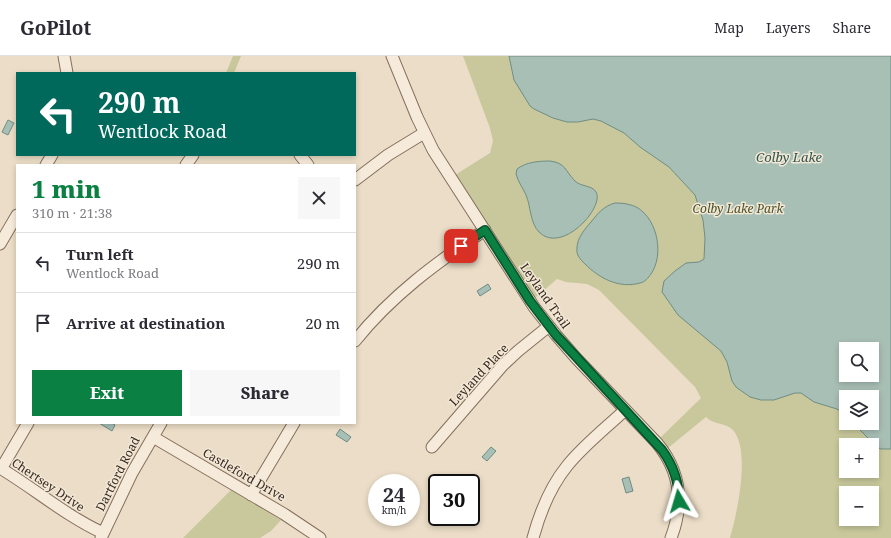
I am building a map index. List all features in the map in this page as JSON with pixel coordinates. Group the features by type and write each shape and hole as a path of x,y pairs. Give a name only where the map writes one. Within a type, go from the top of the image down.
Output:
{"street":[{"path":"64,56 67,72"},
{"name":"Leyland Trail","path":"392,56 424,134 530,301 576,358 660,447 669,461 678,485 679,501 676,520 670,538"},
{"path":"356,179 391,153 424,134"},
{"path":"301,156 307,164"},
{"path":"0,244 16,217"},
{"path":"356,340 383,310 410,284 434,265 485,230"},
{"name":"Leyland Place","path":"432,447 499,370 518,351 549,326"},
{"path":"534,538 545,502 562,474 575,457 625,410"},
{"path":"0,469 27,424"},
{"name":"Dartford Road","path":"102,536 132,473 160,424"},
{"path":"251,495 293,424"},
{"name":"Castleford Drive","path":"153,437 295,521 320,538"},
{"name":"Chertsey Drive","path":"0,469 33,489 73,518 102,536"}],"green space":[{"path":"233,56 241,56 234,72 226,72"},
{"name":"Colby Lake Park","path":"463,56 891,56 891,538 730,538 739,499 742,467 738,439 733,430 730,427 709,420 706,417 668,448 660,438 701,398 695,387 599,290 587,284 566,282 557,279 535,298 455,175 490,153 493,141 490,128"},
{"path":"231,490 281,520 271,531 260,538 183,538"}],"water":[{"name":"Colby Lake","path":"509,56 891,56 891,449 879,448 879,438 868,438 860,430 879,430 879,390 839,390 839,410 814,402 801,393 795,393 774,400 761,400 750,397 736,387 732,381 727,362 721,351 678,315 662,292 664,281 675,271 686,263 699,262 704,259 705,238 703,220 695,195 669,167 640,147 624,133 601,121 593,119 578,122 567,122 553,118 530,106 514,80"},
{"path":"8,120 14,123 8,135 2,132"},
{"path":"555,162 565,168 577,183 594,190 596,192 597,199 594,208 580,226 559,238 548,238 536,228 532,220 528,200 516,174 517,169 528,163"},
{"path":"615,203 627,204 638,208 645,214 654,230 658,248 657,258 651,274 642,282 625,285 610,281 597,274 578,255 577,244 584,231 602,210"},
{"path":"488,284 491,289 480,296 477,291"},
{"path":"101,424 114,424 115,425 112,431"},
{"path":"340,429 351,437 347,442 336,435"},
{"path":"491,447 496,451 487,461 482,457"},
{"path":"629,477 633,491 626,493 622,479"}],"route":[{"path":"461,246 485,230 543,319 576,358 657,443 665,454 676,477 679,501"}]}
